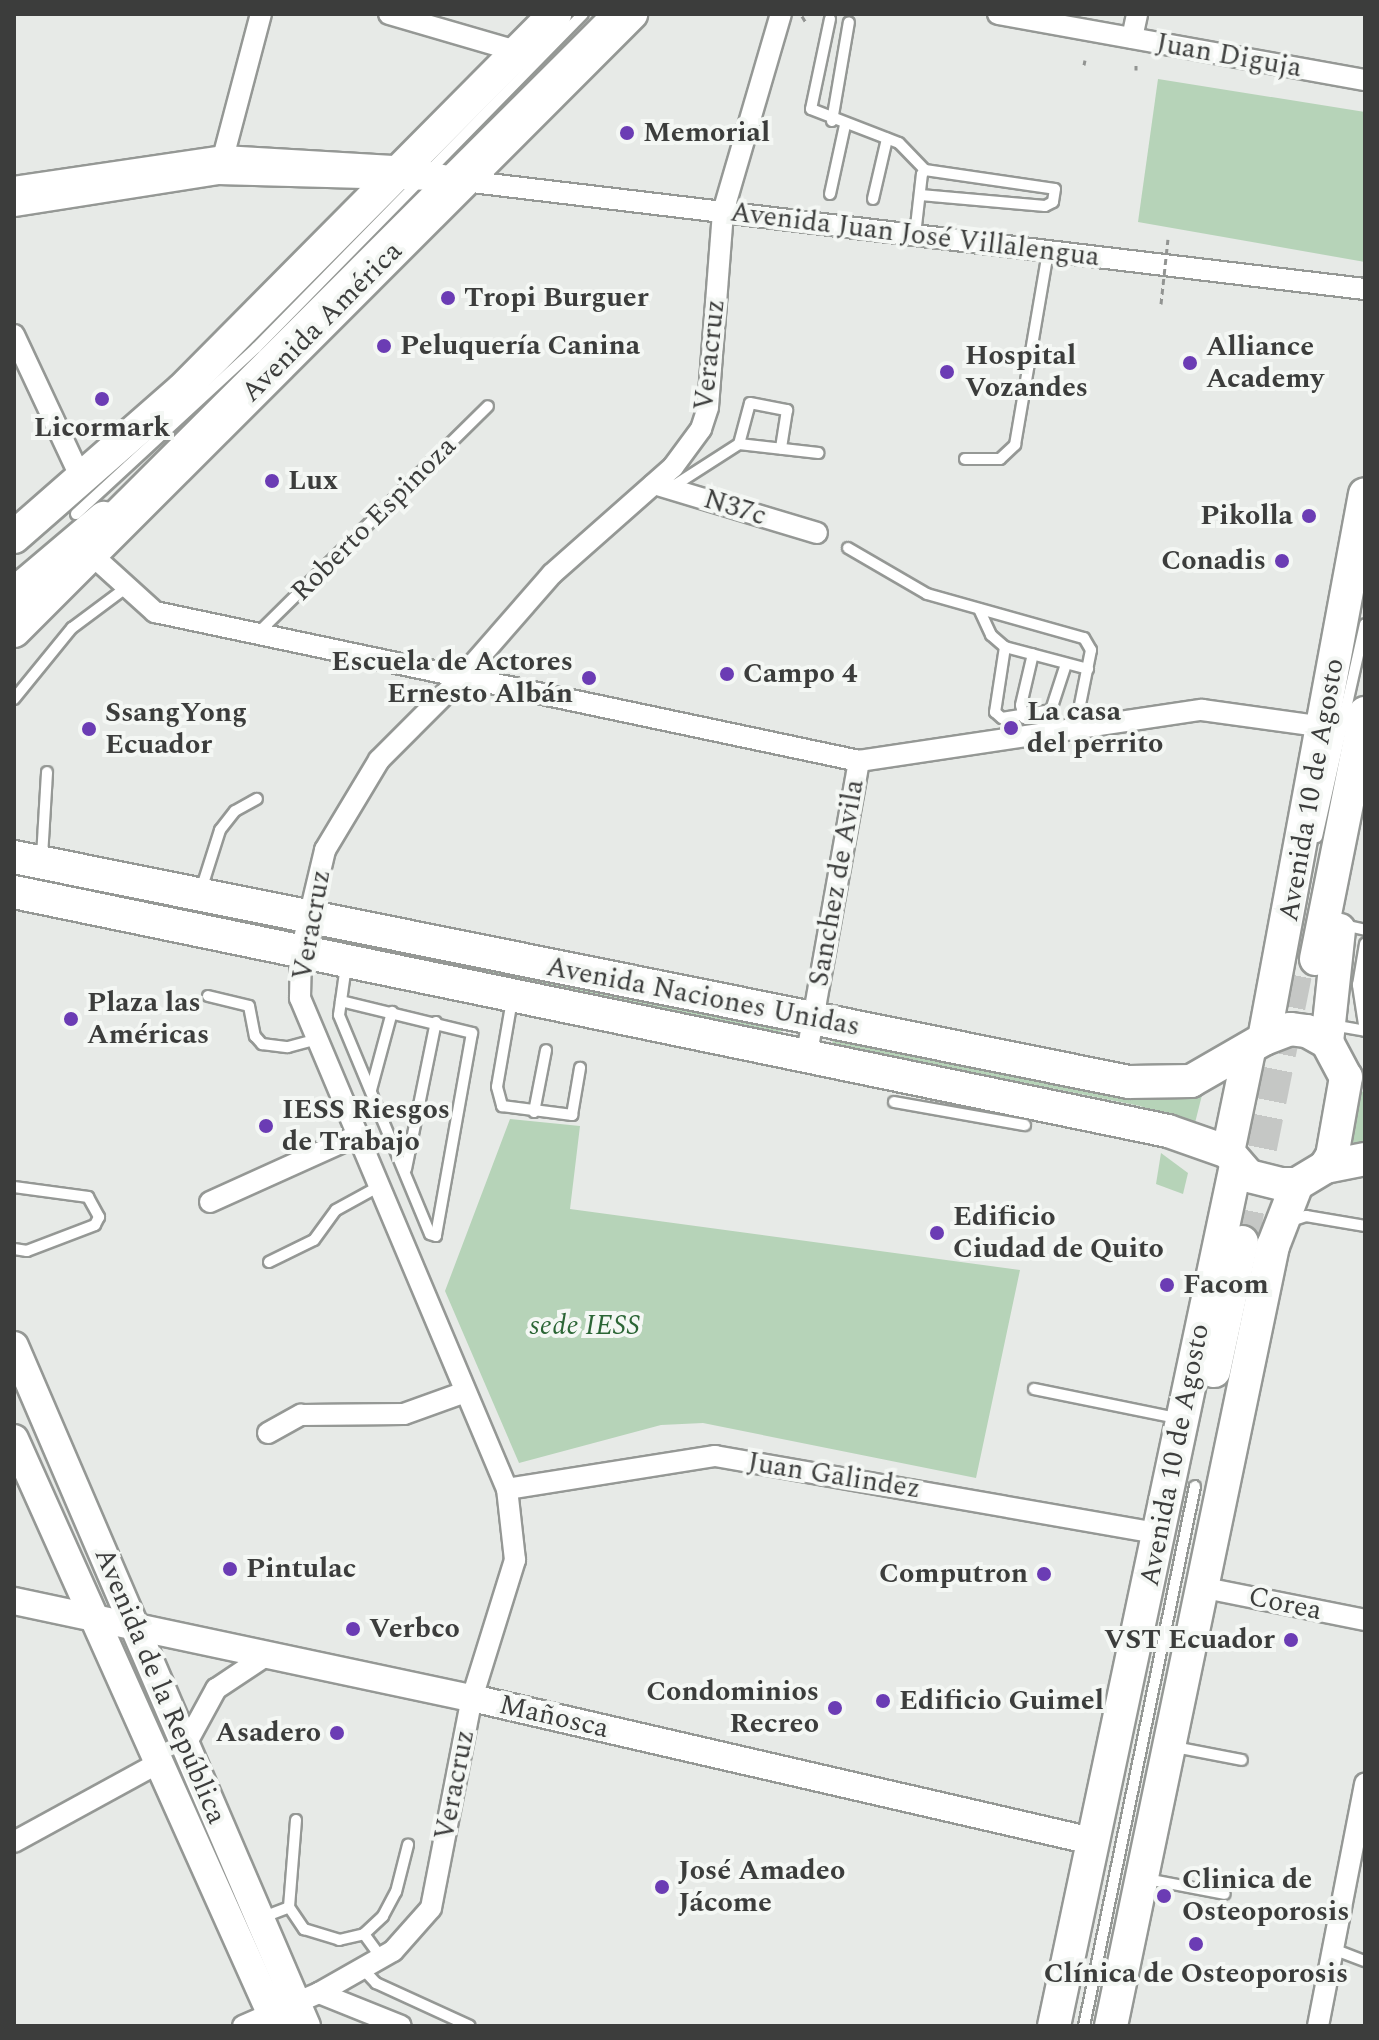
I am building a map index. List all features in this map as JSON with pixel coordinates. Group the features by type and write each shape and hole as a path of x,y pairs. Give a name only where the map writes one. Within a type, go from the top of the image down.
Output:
{"main road":[{"name":"Avenida América","path":"14,594 221,423 427,177 516,51 555,14"},
{"name":"Avenida América","path":"14,537 427,177 631,14"},
{"path":"84,535 182,390"},
{"name":"Avenida 10 de Agosto","path":"1054,2026 1116,1729 1161,1534 1232,1159 1324,727 1365,494"},
{"name":"Avenida América","path":"14,569 84,535"},
{"name":"Avenida América","path":"14,631 84,535"},
{"path":"1328,967 1334,767 1365,589"},
{"path":"1328,967 1365,713"},
{"name":"Avenida 10 de Agosto","path":"1325,1167 1346,1090 1328,967 1357,933 1365,801"},
{"name":"Avenida Naciones Unidas","path":"28,860 1129,1082 1191,1081 1290,1029 1341,1052"},
{"name":"Avenida Naciones Unidas","path":"14,892 807,1053 961,1101 1168,1131 1232,1159 1249,1176 1297,1184"},
{"path":"1297,1184 1325,1167 1365,1159"},
{"name":"Avenida 10 de Agosto","path":"1111,2026 1205,1588 1259,1238 1297,1184"},
{"path":"1116,1729 1174,1552 1259,1238"},
{"path":"1170,1741 1192,1553 1259,1238"},
{"name":"Avenida de la República","path":"14,1346 260,1918 294,2012"},
{"name":"Avenida de la República","path":"14,1439 158,1763 294,2012"}],"street":[{"path":"220,165 261,14"},
{"path":"389,14 516,51"},
{"name":"Veracruz","path":"243,2026 294,2012 381,1957 431,1908 472,1698 515,1560 507,1489 315,1040 300,998 301,951 325,850 352,799 379,760 463,676 552,574 662,486 691,448 708,407 723,212 781,14"},
{"name":"Juan Diguja","path":"998,14 1365,80"},
{"path":"1132,38 1137,14"},
{"name":"Avenida Juan José Villalengua","path":"14,206 220,165"},
{"name":"Avenida Juan José Villalengua","path":"14,187 220,165 298,174 427,177 1365,289"},
{"path":"14,335 82,480"},
{"name":"N37c","path":"662,486 817,533"},
{"path":"84,535 127,587 155,612 260,631 859,761 1202,710 1324,727"},
{"name":"Sanchez de Avila","path":"807,1053 859,761"},
{"path":"210,1202 356,1136"},
{"path":"268,1433 301,1415 404,1414 465,1392"},
{"name":"Juan Galindez","path":"507,1489 715,1456 1161,1534"},
{"name":"Corea","path":"1205,1588 1365,1620"},
{"name":"Mañosca","path":"14,1601 472,1698 1092,1841"},
{"path":"186,1744 216,1689 267,1655"},
{"path":"14,1842 158,1763"},
{"path":"1318,2026 1365,1784"},
{"path":"294,2012 401,2026"}],"lane":[{"name":"Avenida América","path":"84,535 583,14"},
{"name":"Avenida América","path":"84,535 256,348 427,177 605,14"},
{"path":"830,19 809,104 832,121 899,143 925,170 1048,184 1055,189 1053,202 1045,206 920,195"},
{"path":"832,121 849,22"},
{"path":"830,194 845,125"},
{"path":"873,199 887,139"},
{"path":"915,235 925,170"},
{"path":"965,459 1000,459 1015,445 1048,251"},
{"path":"739,444 750,403 787,410 781,449"},
{"name":"Roberto Espinoza","path":"260,631 488,406"},
{"path":"662,486 739,444 818,453"},
{"path":"848,548 927,594 1084,638 1091,650 1075,729"},
{"path":"14,699 72,628 127,587"},
{"path":"979,609 991,635 1005,647 1088,669"},
{"path":"1313,853 1365,624"},
{"path":"1005,647 996,715 1024,718 1055,706 1066,664"},
{"path":"1024,718 1021,705 1033,654"},
{"path":"28,860 47,772"},
{"path":"200,896 220,830 235,811 257,799"},
{"path":"1310,868 1328,967 1365,1031 1341,1052"},
{"path":"341,1001 469,1029 473,1037 436,1236 430,1234 406,1169 339,1015 346,960"},
{"path":"513,994 497,1100 511,1110 572,1115 580,1068"},
{"path":"208,996 249,1006 255,1036 262,1044 288,1047 315,1040"},
{"path":"371,1090 392,1012"},
{"path":"406,1169 436,1022"},
{"path":"534,1112 546,1050"},
{"path":"894,1102 961,1101 1025,1125"},
{"path":"14,1187 88,1197 99,1217 95,1225 41,1246 14,1249"},
{"path":"269,1262 314,1240 336,1210 378,1187"},
{"path":"1259,1238 1306,1216 1365,1226"},
{"path":"1034,1389 1183,1420"},
{"path":"1084,2026 1195,1486"},
{"path":"1170,1741 1242,1760"},
{"path":"296,1820 289,1907 304,1929 339,1940 364,1934 396,1892 408,1845"},
{"path":"1145,1878 1225,1894"},
{"path":"260,1918 289,1907"},
{"path":"364,1934 381,1957"},
{"path":"1333,1949 1365,1961"},
{"path":"362,1968 376,1983 470,2026"}],"path":[{"path":"802,16 805,21"},
{"path":"1161,304 1168,239"}],"green space":[{"path":"1158,79 1365,112 1365,262 1138,222"},
{"path":"14,872 277,922 276,935 14,883"},
{"path":"349,935 784,1020 780,1034 346,948"},
{"path":"835,1031 1203,1091 1194,1127 1140,1106 832,1044"},
{"path":"1359,1091 1365,1092 1365,1146 1351,1146"},
{"name":"sede IESS","path":"510,1119 580,1126 570,1209 1020,1270 976,1478 703,1423 661,1425 519,1463 445,1291"},
{"path":"1161,1153 1188,1173 1183,1194 1156,1184"}],"tunnel":[{"path":"1242,1242 1300,954"}],"place":[{"name":"Memorial","path":"627,133"},
{"name":"Tropi Burguer","path":"448,298"},
{"name":"Peluquería Canina","path":"384,346"},
{"name":"Alliance Academy","path":"1190,363"},
{"name":"Hospital Vozandes","path":"947,372"},
{"name":"Licormark","path":"102,399"},
{"name":"Lux","path":"272,481"},
{"name":"Pikolla","path":"1309,516"},
{"name":"Conadis","path":"1282,561"},
{"name":"Campo 4","path":"727,674"},
{"name":"Escuela de Actores Ernesto Albán","path":"589,678"},
{"name":"La casa del perrito","path":"1011,728"},
{"name":"SsangYong Ecuador","path":"89,729"},
{"name":"Plaza las Américas","path":"71,1019"},
{"name":"IESS Riesgos de Trabajo","path":"266,1126"},
{"name":"Edificio Ciudad de Quito","path":"937,1233"},
{"name":"Facom","path":"1167,1285"},
{"name":"Pintulac","path":"230,1569"},
{"name":"Computron","path":"1044,1574"},
{"name":"Verbco","path":"353,1629"},
{"name":"VST Ecuador","path":"1291,1640"},
{"name":"Edificio Guimel","path":"883,1701"},
{"name":"Condominios Recreo","path":"835,1708"},
{"name":"Asadero","path":"337,1733"},
{"name":"José Amadeo Jácome","path":"662,1887"},
{"name":"Clinica de Osteoporosis","path":"1164,1896"},
{"name":"Clínica de Osteoporosis","path":"1196,1944"}]}
